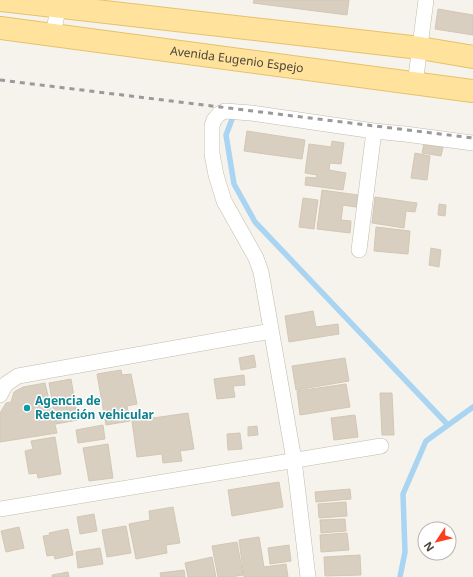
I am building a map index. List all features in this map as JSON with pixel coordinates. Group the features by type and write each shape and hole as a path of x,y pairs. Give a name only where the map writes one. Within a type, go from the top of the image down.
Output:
{"main road":[{"path":"0,0 59,4 420,48 473,57"},
{"name":"Avenida Eugenio Espejo","path":"0,28 473,91"}],"street":[{"path":"415,84 426,0"},
{"path":"53,34 59,4"},
{"path":"308,577 294,460 261,272 256,258 224,201 216,175 212,154 212,126 214,120 219,114 225,111 251,112 374,131 473,143"},
{"path":"359,250 374,131"},
{"path":"0,395 6,384 18,376 271,331"},
{"path":"0,509 381,446"}],"building":[{"path":"254,0 349,0 347,15 253,3"},
{"path":"438,9 473,15 473,35 435,29"},
{"path":"247,131 305,140 302,159 244,151"},
{"path":"332,141 344,143 341,164 330,163 329,170 346,173 343,190 305,185 306,177 316,178 317,175 305,173 309,144 331,147"},
{"path":"424,144 443,147 441,156 422,153"},
{"path":"415,153 430,156 427,180 411,178"},
{"path":"322,190 358,195 356,207 343,205 341,220 351,221 350,233 317,229"},
{"path":"375,197 417,203 415,212 406,211 404,228 372,223"},
{"path":"303,198 318,200 314,229 299,227"},
{"path":"439,204 446,205 445,216 438,215"},
{"path":"376,227 410,231 408,254 374,251"},
{"path":"431,248 441,250 439,267 429,265"},
{"path":"313,311 316,327 338,324 339,334 289,342 285,316"},
{"path":"254,355 256,367 241,370 239,358"},
{"path":"345,358 349,381 296,390 292,366"},
{"path":"121,370 122,375 131,374 137,404 127,406 130,421 106,425 97,374"},
{"path":"244,375 245,385 233,386 235,397 217,399 214,379"},
{"path":"71,379 78,420 56,424 49,383"},
{"name":"Agencia de Retención vehicular","path":"45,383 57,433 0,442 0,413 6,403 11,402 14,392 23,387"},
{"path":"346,384 350,407 300,415 297,391"},
{"path":"380,393 392,393 394,435 382,435"},
{"path":"188,413 194,449 180,451 182,461 163,463 162,454 137,457 132,421"},
{"path":"355,415 358,437 334,440 331,418"},
{"path":"103,425 105,439 78,443 76,430"},
{"path":"257,426 258,435 248,436 248,427"},
{"path":"240,433 242,449 228,450 227,434"},
{"path":"55,437 61,474 38,478 37,473 29,474 25,451 33,449 31,441"},
{"path":"108,444 113,478 89,481 83,448"},
{"path":"279,482 283,507 232,516 228,490"},
{"path":"350,489 351,499 316,502 315,492"},
{"path":"346,502 347,516 319,518 318,504"},
{"path":"173,507 180,543 166,545 167,553 136,559 129,524 150,520 149,511"},
{"path":"94,514 97,531 80,534 77,517"},
{"path":"345,519 346,531 321,533 320,520"},
{"path":"126,526 131,553 107,557 102,530"},
{"path":"19,527 24,548 6,552 1,531"},
{"path":"68,529 73,555 55,559 54,555 47,556 43,536 50,535 49,533"},
{"path":"347,533 349,550 321,552 320,535"},
{"path":"259,537 264,567 286,564 288,577 244,577 239,540"},
{"path":"237,542 243,575 218,577 212,546"},
{"path":"289,545 291,561 270,564 268,548"},
{"path":"100,548 103,564 78,568 76,552"},
{"path":"360,555 361,575 325,576 324,557"},
{"path":"212,557 216,577 188,577 185,563"},
{"path":"184,570 185,577 161,577 160,573"},
{"path":"68,572 69,577 52,577 52,575"}],"waterway":[{"path":"234,114 226,135 234,184 255,222 448,425"},
{"path":"400,577 405,552 403,494 426,441 473,407"}],"railway":[{"path":"0,80 473,138"}],"place":[{"name":"Agencia de Retención vehicular","path":"27,408"}]}
